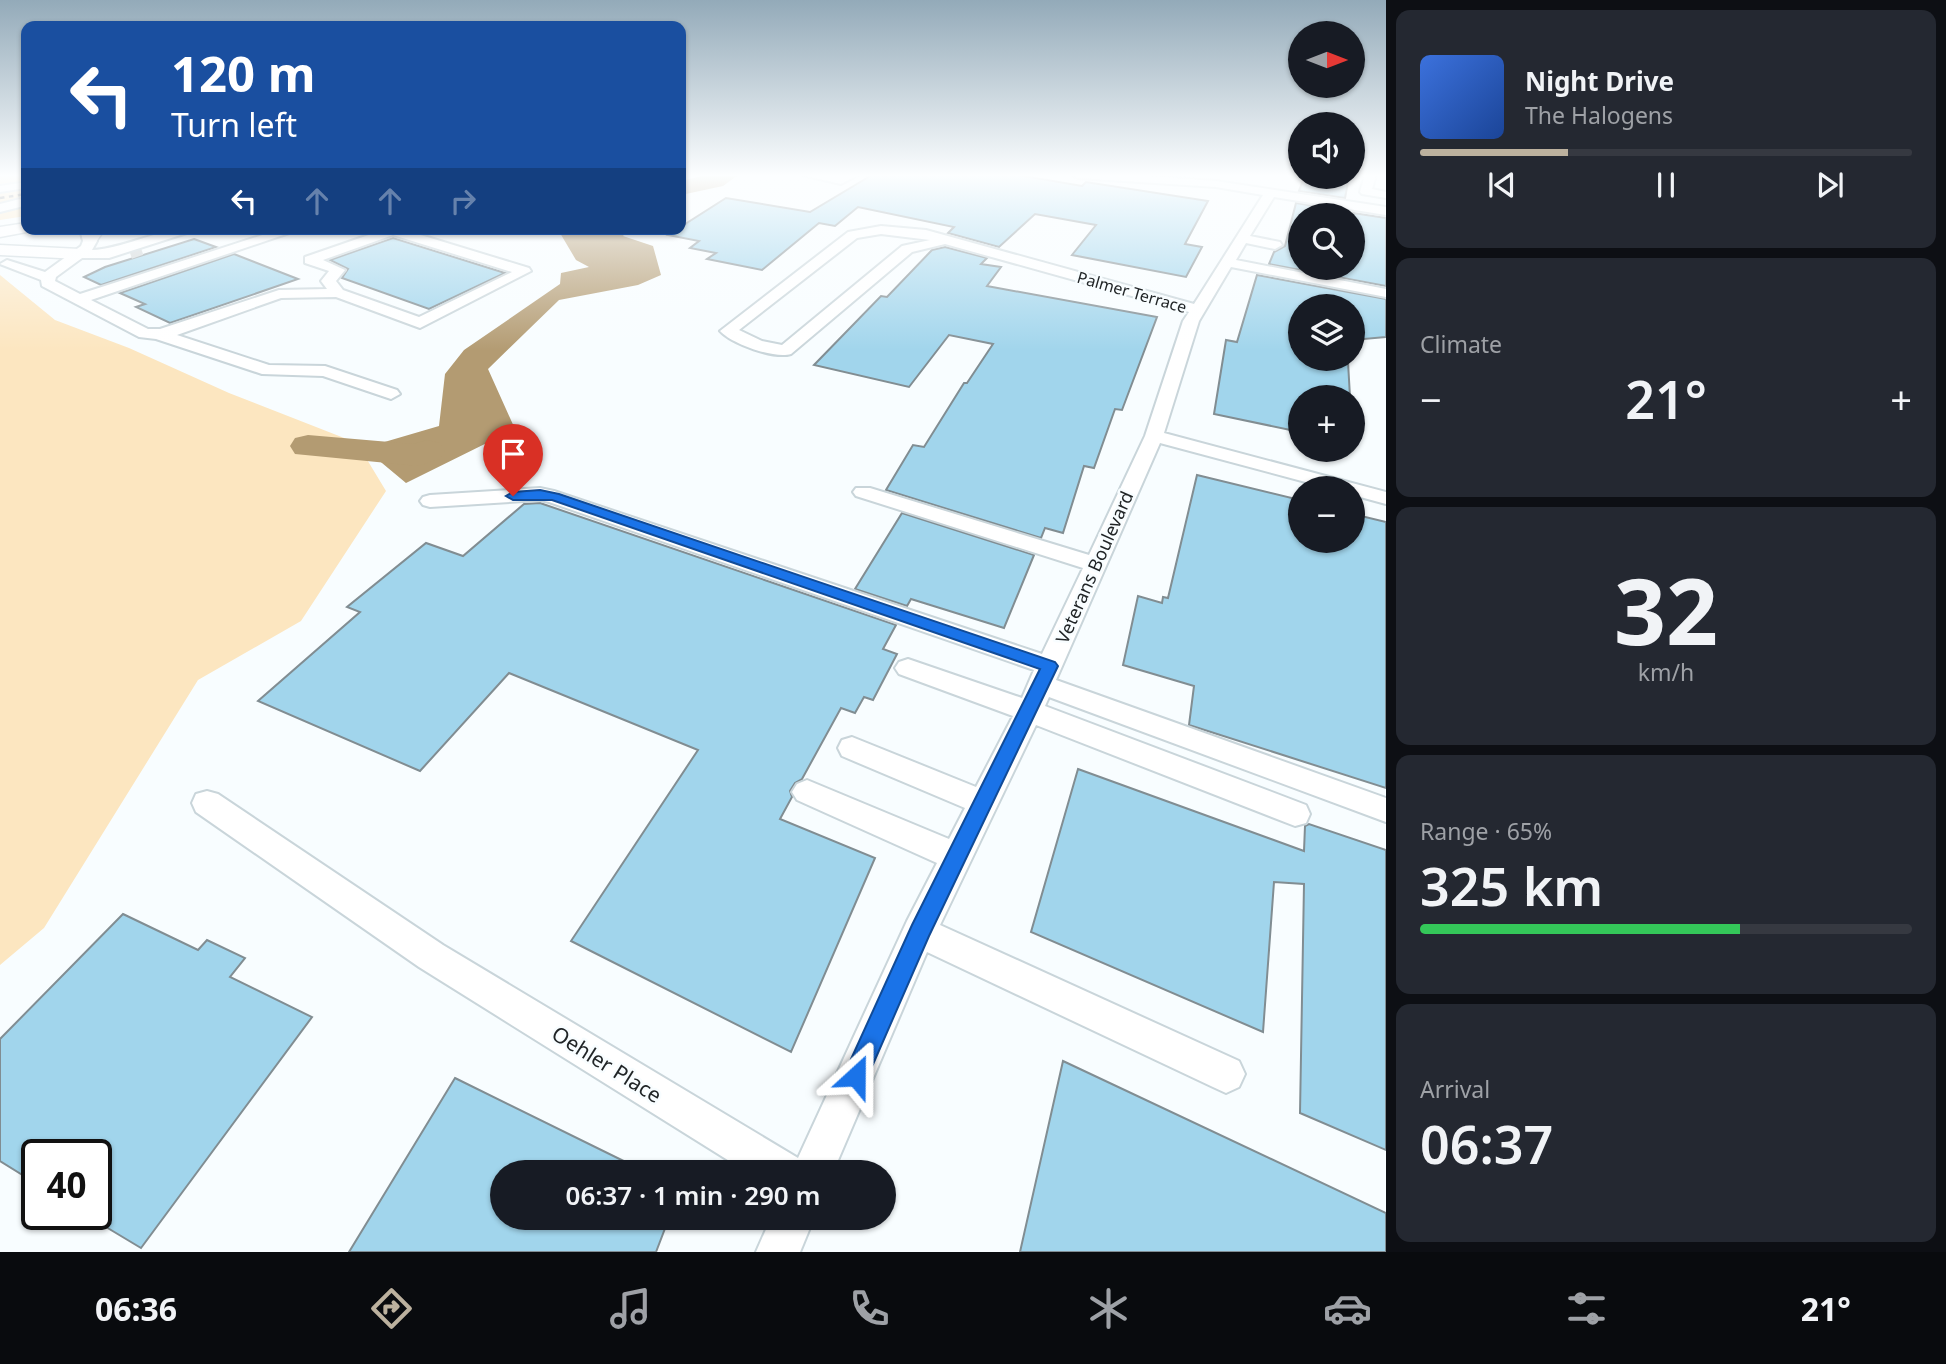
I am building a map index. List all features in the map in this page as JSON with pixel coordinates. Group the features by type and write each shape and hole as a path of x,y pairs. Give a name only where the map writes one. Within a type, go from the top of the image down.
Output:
{"main road":[{"path":"4,257 80,254"}],"street":[{"name":"Palmer Terrace","path":"859,233 853,235 728,331 757,345 785,351 907,249 945,240"},
{"name":"Palmer Terrace","path":"918,233 1194,316"},
{"name":"Veterans Boulevard","path":"818,1160 919,932 1029,711 1154,436 1194,316 1243,233"},
{"path":"47,277 88,248 90,235"},
{"path":"109,254 152,244 174,235"},
{"path":"76,300 276,235"},
{"path":"338,293 328,281 338,270 310,261 382,235"},
{"path":"160,334 279,294 338,293 420,323 524,271 406,235"},
{"path":"1240,238 1275,245"},
{"path":"80,254 130,253"},
{"path":"4,257 47,277"},
{"path":"1225,262 1294,282 1343,285 1386,293"},
{"path":"47,277 50,286 145,334 160,334 268,370 325,371 391,394"},
{"path":"766,284 784,289"},
{"path":"1343,285 1337,297 1386,307"},
{"path":"1055,287 1194,316"},
{"path":"1154,436 1303,476"},
{"path":"863,492 1095,565"},
{"path":"1365,493 1386,498"},
{"path":"430,501 540,494 554,497 1045,675 1386,810"},
{"path":"908,668 1029,711 1295,814"},
{"path":"852,748 984,803"},
{"path":"807,792 957,857"},
{"name":"Oehler Place","path":"207,803 431,956 764,1160"},
{"path":"919,932 1226,1074"},
{"path":"778,1252 788,1230"}],"shaded area":[{"path":"561,235 624,235 653,246 661,275 638,285 559,300 488,369 515,429 406,483 364,448 439,426 445,374 464,350 560,284 561,273 589,267 576,260"},
{"path":"0,275 55,320 357,443 386,491 301,621 198,680 44,928 0,965"}],"building":[{"path":"806,233 762,270 707,259 716,253 690,248 699,241 668,235"},
{"path":"950,233 1014,233 999,247"},
{"path":"1089,233 1191,233 1185,244 1202,247 1186,277 1072,255"},
{"path":"1365,233 1386,233 1386,286 1354,280 1365,280"},
{"path":"1288,234 1288,268 1269,264 1274,252 1285,246"},
{"path":"393,238 505,273 429,309 342,278 348,269 330,260"},
{"path":"194,239 216,247 101,285 84,277 105,267"},
{"path":"945,247 987,258 981,264 1001,267 987,286 1157,317 1122,410 1115,409 1094,468 1084,466 1063,533 1045,528 1041,538 886,490 913,445 924,447 964,383 967,383 993,344 949,335 909,387 814,365 881,296 887,297 932,250"},
{"path":"234,254 298,279 170,323 136,307 145,304 120,293"},
{"path":"1257,275 1359,294 1288,294 1288,371 1349,371 1349,385 1288,385 1288,429 1214,414 1226,340 1237,342"},
{"path":"1365,295 1386,299 1386,337 1365,339"},
{"path":"1197,475 1288,497 1288,553 1365,553 1365,517 1386,522 1386,788 1189,725 1194,686 1123,665 1138,596 1162,603 1163,597 1168,598"},
{"path":"540,503 896,625 883,649 897,654 873,700 864,697 855,713 841,708 802,779 795,783 790,791 792,797 780,819 875,858 791,1052 571,941 698,750 509,673 420,771 258,701 360,612 347,607 426,543 463,556 524,504"},
{"path":"902,513 1034,555 1004,628 911,599 907,606 855,589"},
{"path":"1078,769 1304,851 1305,826 1309,824 1386,850 1386,1150 1300,1113 1304,884 1274,882 1263,1032 1031,932"},
{"path":"123,914 198,950 207,940 245,958 230,977 312,1017 141,1248 111,1230 112,1139 21,1139 21,1174 0,1161 0,1039"},
{"path":"1063,1061 1386,1213 1386,1252 1020,1252"},
{"path":"455,1078 622,1160 490,1160 490,1230 664,1230 656,1252 349,1252"}],"waterway":[{"path":"308,446 418,455 427,451"}],"tunnel":[{"path":"130,253 147,247"}],"route":[{"path":"513,496 540,494 554,497 1049,666 919,932 856,1076"}]}
